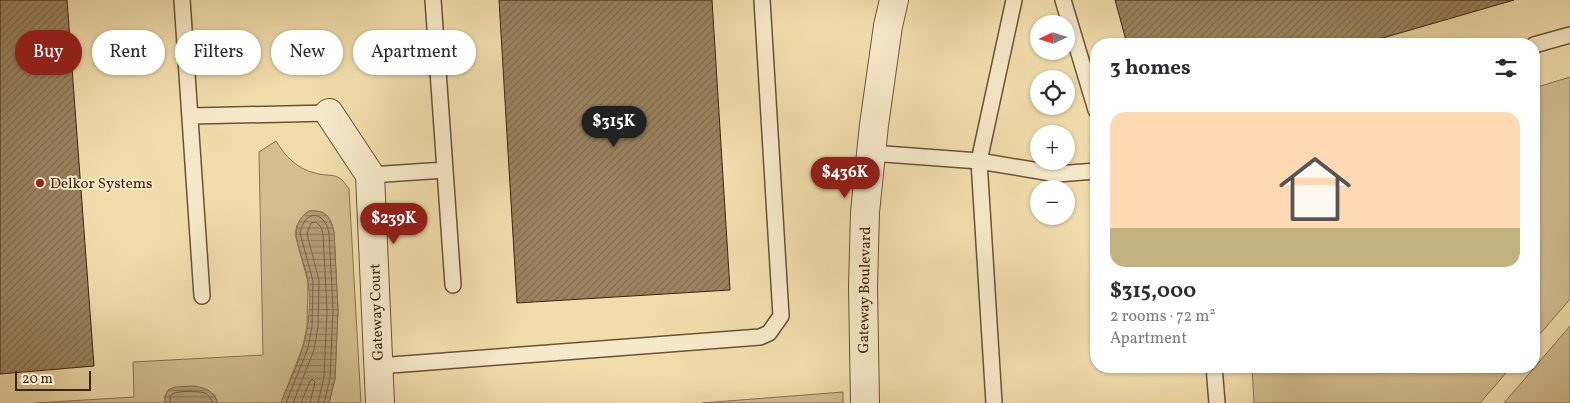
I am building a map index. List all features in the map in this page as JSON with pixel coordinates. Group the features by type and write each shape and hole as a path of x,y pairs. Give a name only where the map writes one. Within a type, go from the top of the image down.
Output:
{"street":[{"name":"Gateway Boulevard","path":"865,403 863,287 865,212 886,36 894,0"},
{"path":"329,113 370,176"},
{"name":"Gateway Court","path":"370,176 380,403"}],"lane":[{"path":"182,0 202,296"},
{"path":"433,0 453,285"},
{"path":"378,366 760,337 769,333 782,316 762,0"},
{"path":"994,403 979,161 1014,0"},
{"path":"1063,0 1090,90"},
{"path":"1540,43 1570,34"},
{"path":"191,116 329,113"},
{"path":"871,153 979,161 1057,174 1090,171"},
{"path":"370,176 445,170"},
{"path":"1215,373 1217,403"}],"shaded area":[{"path":"1570,77 1570,299 1540,334 1540,86"},
{"path":"276,141 283,152 297,165 315,173 337,177 349,189 361,403 329,403 335,379 338,310 334,232 331,222 326,215 320,212 309,211 297,225 295,234 308,282 307,326 303,346 281,403 218,403 214,394 165,396 165,403 35,403 134,397 133,362 263,355 259,152"},
{"path":"1570,326 1570,403 1504,403 1530,373 1540,373 1540,361"},
{"path":"1252,373 1506,373 1480,403 1254,403"},
{"path":"843,392 843,403 702,403"}],"water":[{"path":"309,211 320,212 326,215 331,222 334,232 338,310 335,379 329,403 281,403 301,353 308,322 308,281 296,234 297,225 301,218"},
{"path":"194,386 209,391 214,395 218,403 165,403 165,396 168,390 175,387"}],"building":[{"name":"Delkor Systems","path":"0,0 67,0 69,30 15,30 15,75 73,75 94,366 0,374"},
{"path":"499,0 712,0 730,290 517,303"},
{"path":"1115,0 1514,0 1383,38 1125,38"}],"place":[{"name":"Delkor Systems","path":"40,183"}]}
